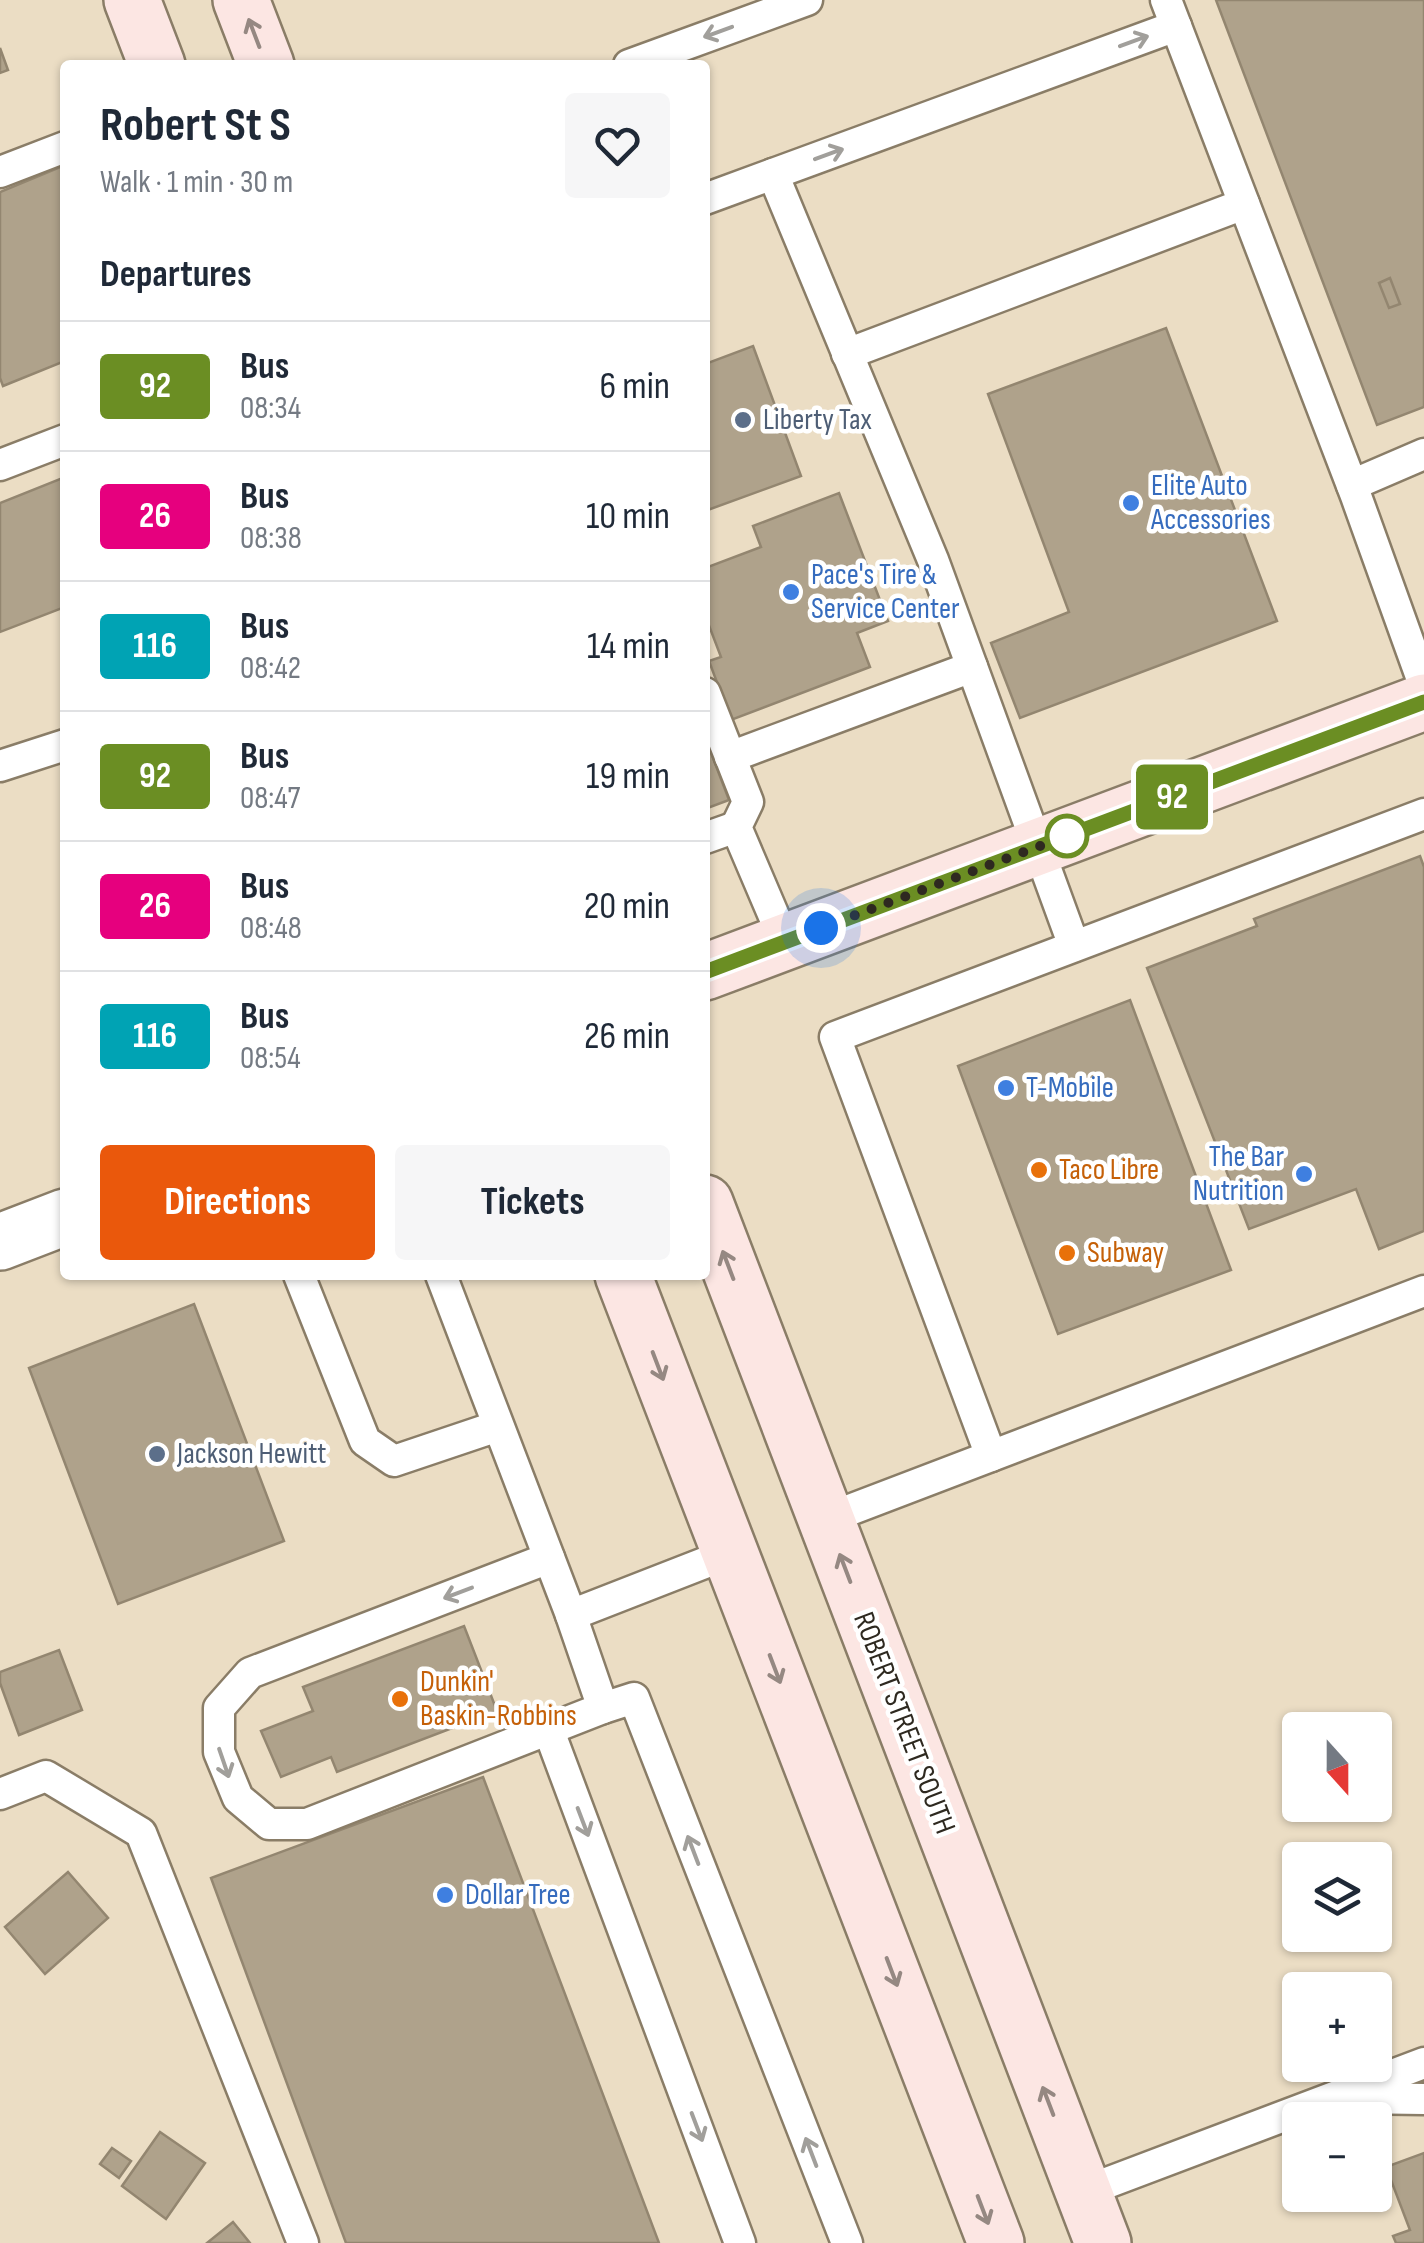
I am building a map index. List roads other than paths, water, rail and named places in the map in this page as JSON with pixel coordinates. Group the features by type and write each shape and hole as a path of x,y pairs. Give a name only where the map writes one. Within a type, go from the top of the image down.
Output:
{"main road":[{"path":"132,0 155,60"},
{"path":"241,0 264,60"},
{"path":"710,970 1424,702"},
{"name":"ROBERT STREET SOUTH","path":"710,1216 1103,2243"},
{"path":"625,1280 996,2243"}],"street":[{"path":"0,1242 60,1219"}],"lane":[{"path":"643,60 807,0"},
{"path":"710,197 1171,13 1424,685"},
{"path":"0,172 60,149"},
{"path":"773,174 933,560 1074,946"},
{"path":"847,354 1244,204"},
{"path":"0,465 60,442"},
{"path":"1352,486 1424,454"},
{"path":"730,756 972,667"},
{"path":"710,706 748,802 736,828 710,836"},
{"path":"0,766 60,747"},
{"path":"991,1456 836,1037 1424,814"},
{"path":"736,828 785,942"},
{"path":"302,1280 365,1441 394,1461 498,1426"},
{"path":"443,1280 603,1708"},
{"path":"826,1519 1424,1290"},
{"path":"570,1615 730,1552"},
{"path":"548,1558 250,1673 219,1708 219,1752 238,1798 269,1824 307,1824 634,1698 847,2243"},
{"path":"548,1731 740,2243"},
{"path":"0,1794 46,1776 142,1834 303,2243"},
{"path":"1083,2192 1424,2063"},
{"path":"1334,2098 1424,2099"}],"place":[{"name":"Liberty Tax","path":"743,420"},
{"name":"Elite Auto Accessories","path":"1131,503"},
{"name":"Pace's Tire & Service Center","path":"791,592"},
{"name":"T-Mobile","path":"1006,1088"},
{"name":"Taco Libre","path":"1039,1170"},
{"name":"The Bar Nutrition","path":"1304,1174"},
{"name":"Subway","path":"1067,1253"},
{"name":"Jackson Hewitt","path":"157,1454"},
{"name":"Dunkin' Baskin-Robbins","path":"400,1699"},
{"name":"Dollar Tree","path":"445,1895"}]}
